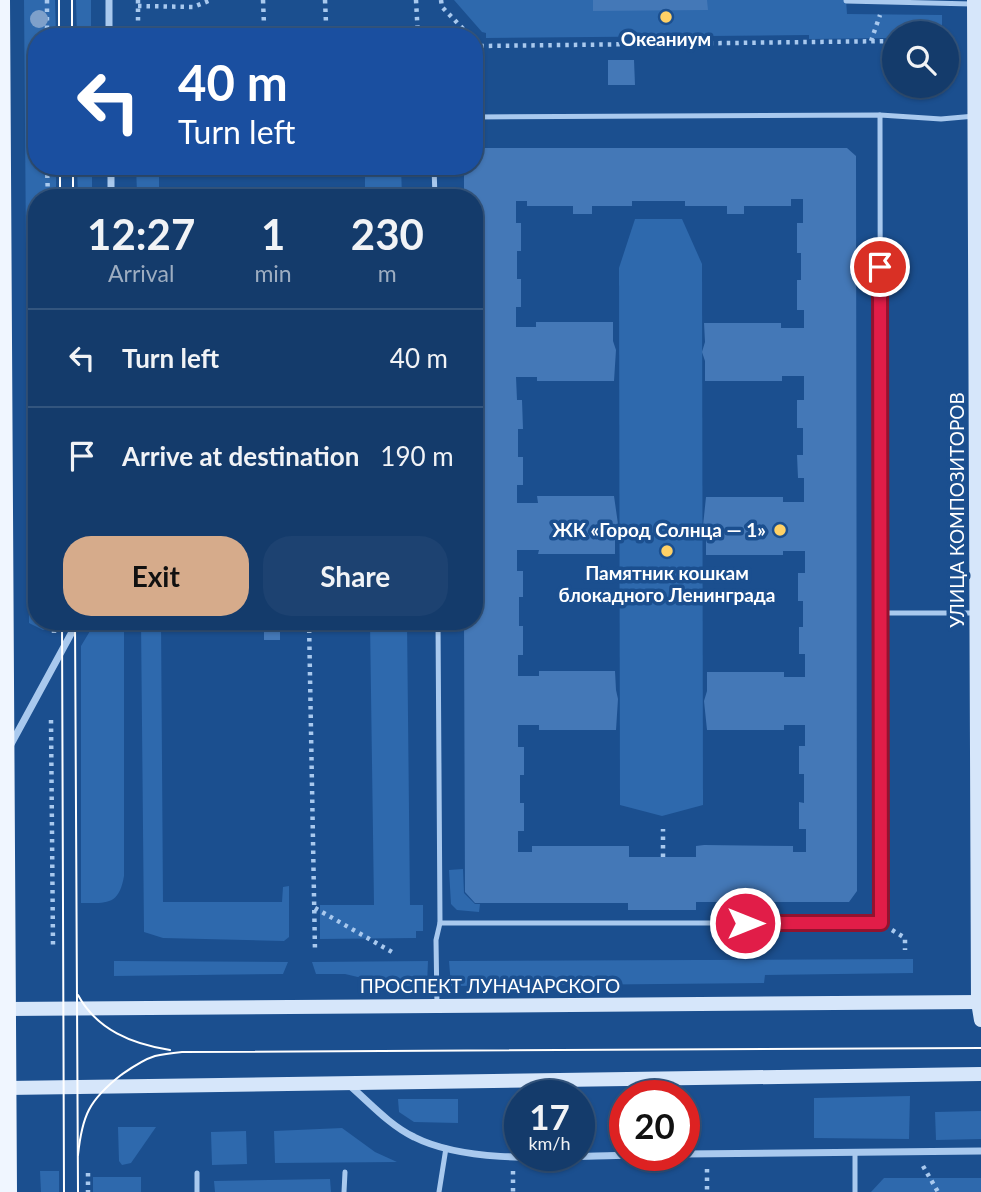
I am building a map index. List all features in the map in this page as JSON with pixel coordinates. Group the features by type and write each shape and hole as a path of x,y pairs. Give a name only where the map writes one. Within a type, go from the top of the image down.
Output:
{"main road":[{"path":"1,0 5,756 3,1012 8,1192"},
{"name":"УЛИЦА КОМПОЗИТОРОВ","path":"977,3 978,82 975,116 981,1020"},
{"name":"ПРОСПЕКТ ЛУНАЧАРСКОГО","path":"3,1012 979,1002"},
{"path":"4,1086 981,1074"}],"street":[{"path":"109,0 109,28"},
{"path":"5,756 73,630"},
{"path":"347,1083 388,1119 415,1138 446,1148 485,1157 609,1155"},
{"path":"700,1154 981,1151"}],"lane":[{"path":"846,1 977,3"},
{"path":"440,923 881,923 880,115"},
{"path":"483,117 880,115 941,119 975,116"},
{"path":"881,613 979,612"},
{"path":"437,1006 436,940 440,923 438,630"},
{"path":"439,1192 446,1148"},
{"path":"855,1153 855,1192"},
{"path":"344,1192 345,1172"},
{"path":"197,1173 197,1192"}],"path":[{"path":"47,0 47,28"},
{"path":"138,24 138,3 193,7 211,0"},
{"path":"263,0 264,25"},
{"path":"326,0 326,23"},
{"path":"416,0 418,28"},
{"path":"441,0 442,6 463,28"},
{"path":"871,41 885,2"},
{"path":"483,46 882,41"},
{"path":"309,630 315,951"},
{"path":"51,720 53,946"},
{"path":"663,829 663,857"},
{"path":"314,907 392,952"},
{"path":"881,923 905,939 905,950"},
{"path":"923,1166 938,1192"},
{"path":"707,1169 707,1192"},
{"path":"513,1171 513,1192"},
{"path":"88,1173 88,1192"}],"shaded area":[{"path":"24,0 55,0 56,28 28,28 28,175 56,175 56,189 28,189 28,498"},
{"path":"76,0 91,0 91,28 77,28"},
{"name":"Океаниум","path":"454,0 846,0 847,14 942,15 942,21 882,21 882,38 809,39 809,35 486,38 483,28 478,28"},
{"path":"77,175 92,175 92,189 78,189"},
{"path":"136,175 159,175 159,189 137,189"},
{"path":"365,175 401,175 402,189 365,189"},
{"path":"635,219 682,219 702,264 703,805 662,816 620,805 619,268"},
{"path":"91,630 124,630 124,876 115,898 98,903 81,903 81,646"},
{"path":"141,630 161,630 163,902 282,902 283,887 289,886 289,937 284,941 163,938 144,932"},
{"path":"370,630 407,630 410,905 423,905 423,931 416,931 416,938 320,939 320,905 374,905"},
{"path":"463,869 464,893 475,904 480,904 479,912 457,910 451,904 449,870"},
{"path":"913,959 913,973 765,975 764,983 451,986 449,961"},
{"path":"114,961 288,962 283,974 114,976"},
{"path":"428,961 427,985 396,986 345,974 316,974 312,962"},
{"path":"910,1096 909,1139 814,1138 814,1098"},
{"path":"398,1099 458,1099 458,1123 414,1122 399,1112"},
{"path":"981,1111 981,1139 936,1140 935,1112"},
{"path":"118,1127 156,1127 131,1163 122,1165 119,1161"},
{"path":"342,1128 375,1152 397,1162 275,1163 274,1131"},
{"path":"246,1131 247,1164 212,1165 211,1132"},
{"path":"40,1171 59,1171 59,1192 41,1192"},
{"path":"93,1177 141,1177 141,1192 93,1192"},
{"path":"884,1178 981,1178 981,1192 871,1192"},
{"path":"330,1179 331,1192 215,1192 214,1181"}],"building":[{"name":"Океаниум","path":"593,0 707,0 708,10 593,11"},
{"path":"608,60 634,60 635,85 608,85"},
{"name":"ЖК «Город Солнца — 1»","path":"483,148 847,148 856,156 857,891 849,902 696,902 696,910 628,910 628,903 475,903 465,892 464,630 483,630 483,189 464,189 464,175 483,175","holes":["791,199 803,199 803,223 797,223 797,253 801,253 801,280 797,280 797,310 804,310 804,328 781,328 781,323 704,323 705,342 702,352 705,381 782,381 782,376 804,376 804,400 797,400 797,428 803,428 803,455 797,455 798,478 804,478 804,502 783,502 783,497 706,497 703,526 706,555 783,555 783,551 805,551 805,573 798,573 798,601 803,601 799,654 805,654 805,677 784,677 784,672 707,672 704,701 707,730 784,730 784,725 805,725 805,746 799,746 799,774 804,774 804,803 799,802 799,829 806,829 806,852 793,852 793,846 704,845 696,846 696,857 629,857 629,846 532,846 532,852 518,852 518,831 524,831 524,803 520,803 524,747 518,747 518,725 539,725 539,730 616,730 618,699 615,671 539,671 539,676 518,676 518,655 523,655 523,626 519,626 519,597 523,597 523,571 517,571 517,550 539,550 538,554 615,554 618,524 614,496 537,496 538,503 517,503 517,485 523,485 523,457 518,457 518,429 523,429 522,400 517,400 516,377 537,377 537,381 614,381 616,350 613,322 536,322 536,327 516,327 516,307 521,307 521,279 517,279 521,223 516,223 516,201 527,201 527,206 573,206 573,214 592,214 592,206 632,206 632,201 685,201 685,206 727,206 727,214 744,214 744,206 791,206"]},
{"path":"264,630 280,630 280,640 264,640"}],"tram line":[{"path":"59,0 59,28"},
{"path":"72,0 72,28"},
{"path":"60,175 60,189"},
{"path":"73,175 73,189"},
{"path":"62,630 64,1192"},
{"path":"75,630 78,1192"},
{"path":"78,995 95,1018 105,1026 142,1044 170,1050"},
{"path":"78,1155 85,1119 101,1093 141,1062 155,1056 182,1052 981,1048"}],"place":[{"name":"Океаниум","path":"666,17"},
{"name":"ЖК «Город Солнца — 1»","path":"780,530"},
{"name":"Памятник кошкам блокадного Ленинграда","path":"667,551"}],"route":[{"path":"745,923 881,923 880,267"}]}
